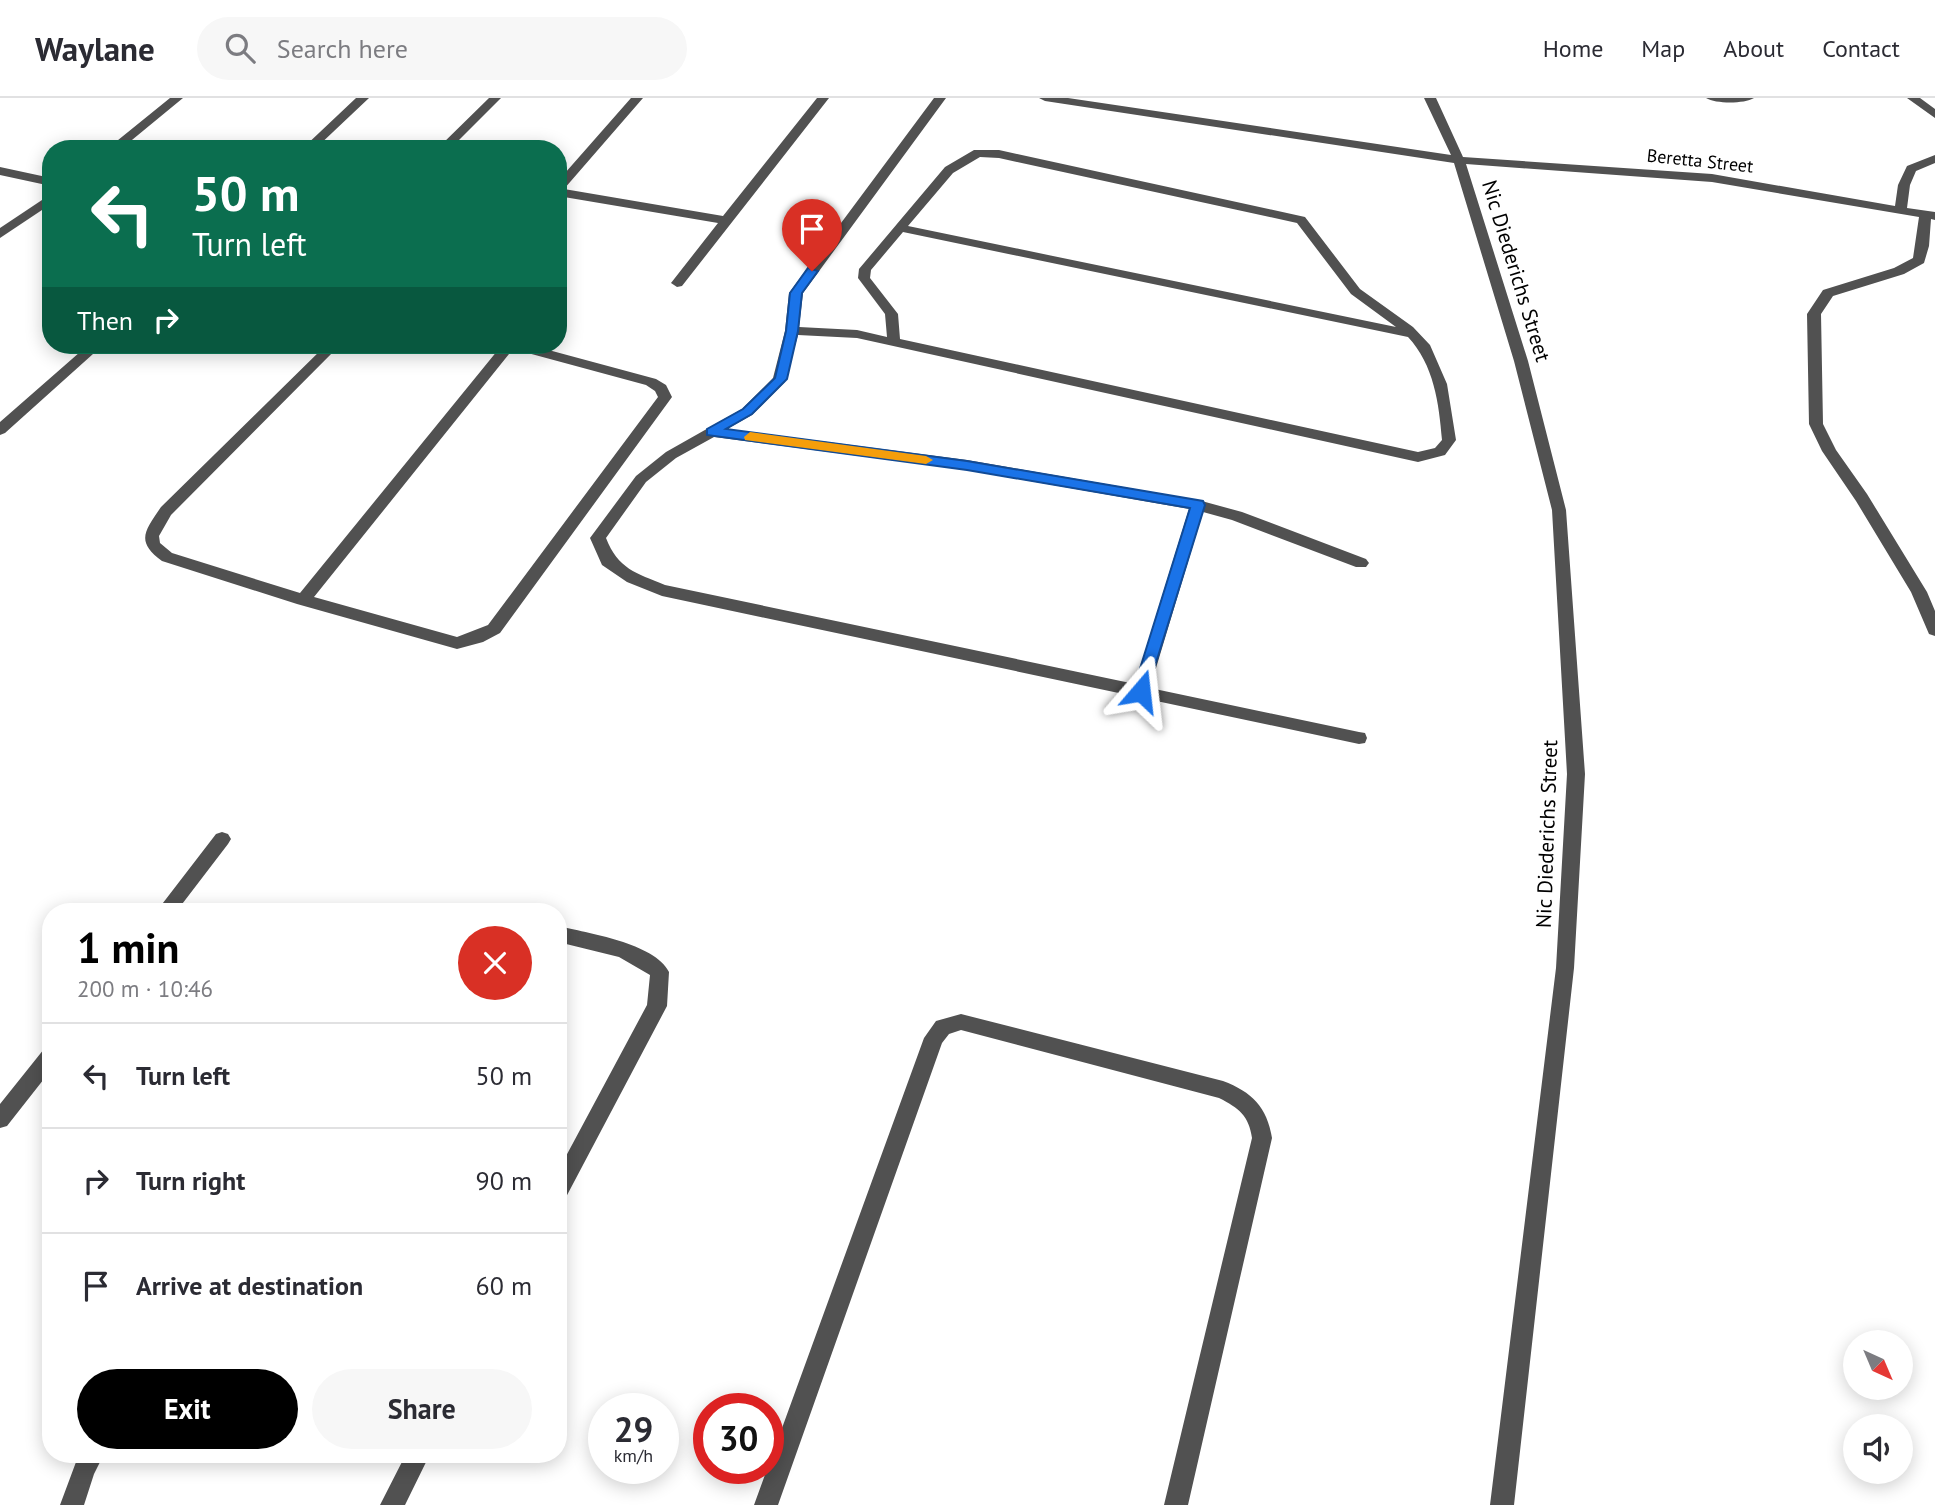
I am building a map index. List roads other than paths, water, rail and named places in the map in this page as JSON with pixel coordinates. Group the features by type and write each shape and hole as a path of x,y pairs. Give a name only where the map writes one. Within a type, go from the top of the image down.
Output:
{"street":[{"path":"125,140 177,98"},
{"path":"318,140 363,98"},
{"path":"452,140 495,98"},
{"path":"567,180 637,98"},
{"path":"677,283 823,98"},
{"path":"940,98 796,293 792,331 780,379 747,412 671,455 640,479 598,538 607,561 632,578 662,590 1359,738"},
{"name":"Beretta Street","path":"1045,98 1459,160 1712,178 1930,215"},
{"name":"Nic Diederichs Street","path":"1430,98 1459,160 1521,361 1559,510 1576,774 1565,968 1502,1505"},
{"path":"1712,98 1748,98"},
{"path":"1913,98 1935,115"},
{"path":"792,331 857,334 893,342 1418,457 1440,452 1449,440 1447,410 1432,359 1414,335 1365,301 1347,281 1318,238 1301,220 1025,159 978,153 949,170 902,229 865,269 864,278 893,315 897,326 893,342"},
{"path":"1901,209 1904,185 1911,169 1935,159"},
{"path":"0,171 42,180"},
{"path":"567,193 728,221"},
{"path":"0,234 42,204"},
{"path":"1930,215 1919,260 1899,271 1828,293 1814,314 1815,424 1829,451 1869,509 1919,592 1935,630"},
{"path":"902,229 1414,335"},
{"path":"0,430 86,354"},
{"path":"324,354 166,511 150,542 153,548 167,557 303,600 457,643 477,638 494,629 665,397 661,388 651,382 548,354"},
{"path":"303,600 502,354"},
{"path":"712,432 967,465 1198,505 1237,516 1361,563"},
{"path":"1141,691 1198,505"},
{"path":"172,903 222,839"},
{"path":"567,936 630,953 648,961 660,972 661,986 657,1006 567,1175"},
{"path":"766,1505 934,1038 943,1027 961,1022 1223,1090 1243,1100 1260,1120 1262,1138 1176,1505"},
{"path":"0,1119 42,1066"},
{"path":"72,1505 87,1463"},
{"path":"392,1505 414,1463"}]}
